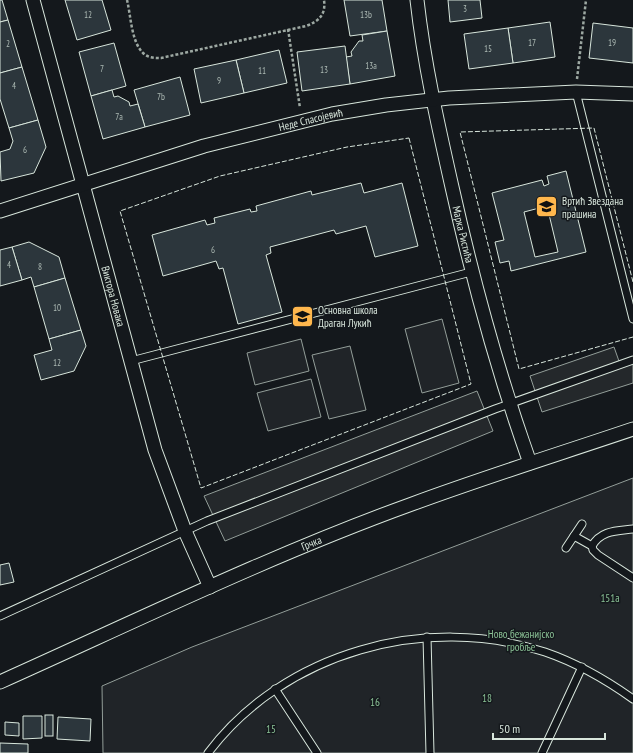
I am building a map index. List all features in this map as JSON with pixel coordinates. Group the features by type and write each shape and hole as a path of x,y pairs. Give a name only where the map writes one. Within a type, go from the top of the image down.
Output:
{"street":[{"name":"Виктора Новака","path":"33,0 155,450 185,531 210,586"},
{"name":"Марка Ристића","path":"416,0 432,100 471,272 510,403 530,463"},
{"name":"Неде Спасојевић","path":"0,211 204,146 302,120 386,105 432,100 576,92 633,94"},
{"name":"Грчка","path":"0,682 210,586 412,504 633,429"}],"lane":[{"path":"576,92 633,319"},
{"path":"131,361 471,272"},
{"path":"0,616 185,531 510,403 633,360"},
{"path":"566,548 582,524"},
{"path":"592,546 600,536 610,532 633,530"},
{"path":"574,536 592,546 593,550 598,555 633,578"},
{"path":"426,637 430,753"},
{"path":"208,753 244,714 275,689 332,659 363,648 394,641 426,637 467,637 506,642 545,652 582,667 611,683 633,699"},
{"path":"542,753 582,667"},
{"path":"275,689 317,753"}],"path":[{"path":"127,0 136,43 144,54 150,57 161,58 317,22 325,8 324,0"},
{"path":"576,92 586,0"},
{"path":"288,29 302,120"}],"green space":[{"path":"442,319 459,383 422,393 405,329"},
{"path":"301,339 309,371 255,385 247,353"},
{"path":"350,346 366,410 329,419 312,355"},
{"path":"311,379 321,417 268,431 257,393"},
{"name":"Ново бежанијско гробље","path":"633,478 633,753 103,753 102,686 192,647"}],"shaded area":[{"path":"614,347 620,364 633,360 633,383 542,412 530,376"},
{"path":"477,391 493,431 225,541 204,496"}],"building":[{"path":"0,0 2,0 8,20 0,22"},
{"path":"65,0 102,0 111,30 77,40"},
{"path":"344,0 382,0 387,31 350,36"},
{"path":"448,0 480,0 482,18 450,22"},
{"path":"8,20 22,67 0,73 0,22"},
{"path":"550,22 555,57 513,63 508,28"},
{"path":"593,23 633,28 633,63 589,58"},
{"path":"508,28 513,63 469,69 464,34"},
{"path":"387,31 395,76 350,84 346,57 352,56 351,52 359,41 363,41 362,35"},
{"path":"114,43 126,86 91,96 79,52"},
{"path":"345,46 350,84 302,91 297,52"},
{"path":"279,50 287,83 244,93 236,60"},
{"path":"236,60 244,93 201,103 194,69"},
{"path":"22,67 38,120 9,128 0,99 0,73"},
{"path":"180,77 190,115 145,127 134,90"},
{"path":"112,90 114,97 118,96 129,102 130,106 138,104 145,127 103,139 91,96"},
{"path":"38,120 46,147 34,173 1,181 0,152 10,149 13,141 9,128"},
{"path":"566,171 586,252 511,271 509,261 500,263 495,242 504,240 492,193 542,180 544,186 549,184 547,176","holes":["547,206 558,252 535,257 524,212"]},
{"path":"361,183 364,193 402,183 418,246 375,257 366,226 336,234 334,230 270,247 271,253 266,255 282,312 238,324 223,268 219,269 216,261 163,276 152,235 205,220 207,225 215,223 214,218 250,209 251,212 257,211 256,206 311,191 312,195"},
{"path":"29,242 59,257 65,278 34,287 31,277 22,280 12,247"},
{"path":"12,247 22,280 0,286 0,250"},
{"path":"65,278 81,330 49,339 34,287"},
{"path":"81,330 86,346 74,371 41,380 34,355 52,350 49,339"},
{"path":"9,563 14,582 0,585 0,565"},
{"path":"45,715 53,715 53,736 45,736"},
{"path":"23,716 42,716 42,738 23,739"},
{"path":"58,717 91,719 90,741 57,739"},
{"path":"5,722 19,723 19,736 5,735"},
{"path":"0,743 28,744 28,753 0,753"}],"fence":[{"path":"633,282 594,128 460,132 519,369 633,337"},
{"path":"409,138 471,384 201,488 120,211 220,176 347,147 409,138"}],"place":[{"name":"Вртић Звездана прашина","path":"546,207"},
{"name":"Основна школа Драган Лукић","path":"302,316"}],"park label":[{"name":"151a","path":"610,598"},
{"name":"18","path":"487,698"},
{"name":"16","path":"375,702"},
{"name":"15","path":"271,729"}]}
